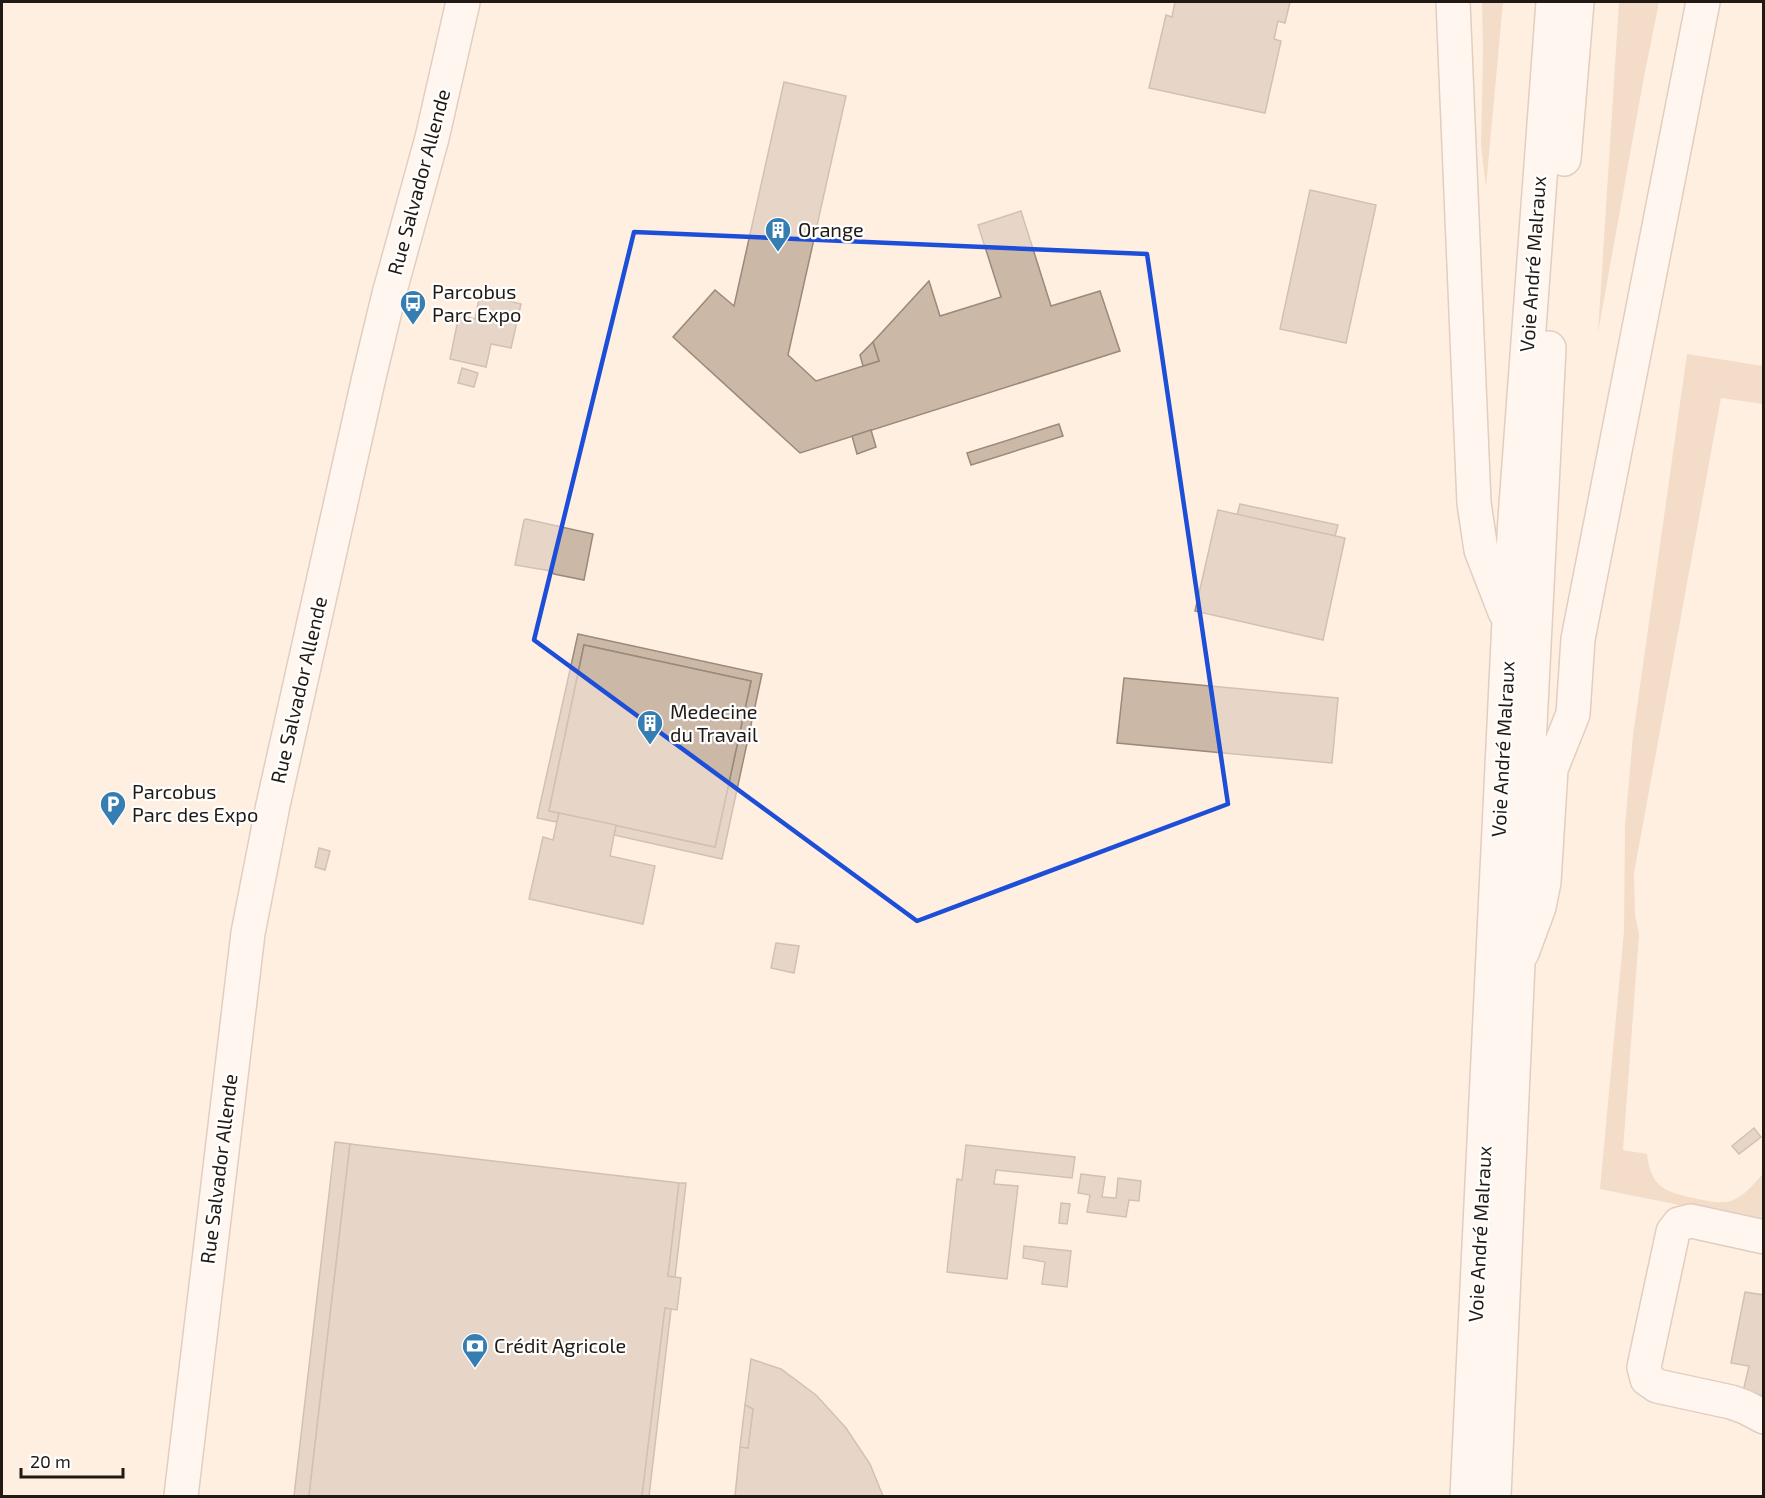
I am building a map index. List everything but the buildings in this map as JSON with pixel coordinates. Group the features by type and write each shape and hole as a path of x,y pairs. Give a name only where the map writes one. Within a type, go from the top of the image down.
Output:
{"main road":[{"name":"Rue Salvador Allende","path":"181,1497 248,933 273,805 369,377 432,138 463,2"},
{"path":"1453,2 1474,503 1481,550 1509,621"},
{"name":"Voie André Malraux","path":"1467,1497 1509,621 1553,2"},
{"name":"Voie André Malraux","path":"1494,1497 1518,963 1550,343 1577,2"},
{"path":"1518,963 1539,907 1544,882 1551,769 1573,714 1578,639 1703,2"},
{"path":"1764,1237 1690,1221 1679,1224 1673,1232 1644,1367 1647,1379 1657,1386 1731,1402 1764,1417"}],"highlighted area":[{"path":"634,232 1147,254 1228,804 917,921 534,640"}],"shaded area":[{"path":"1482,2 1503,2 1486,187 1481,146"},
{"path":"1619,2 1659,2 1598,333"},
{"path":"1687,354 1763,366 1763,404 1721,398 1634,873 1635,914 1639,935 1623,1150 1647,1154 1652,1175 1662,1187 1677,1194 1710,1201 1723,1202 1736,1199 1763,1174 1763,1222 1600,1189 1624,931 1625,826 1633,735"}],"place":[{"name":"Orange","path":"778,253"},
{"name":"Parcobus Parc Expo","path":"413,326"},
{"name":"Medecine du Travail","path":"650,746"},
{"name":"Parcobus Parc des Expo","path":"113,827"},
{"name":"Crédit Agricole","path":"475,1369"}]}
